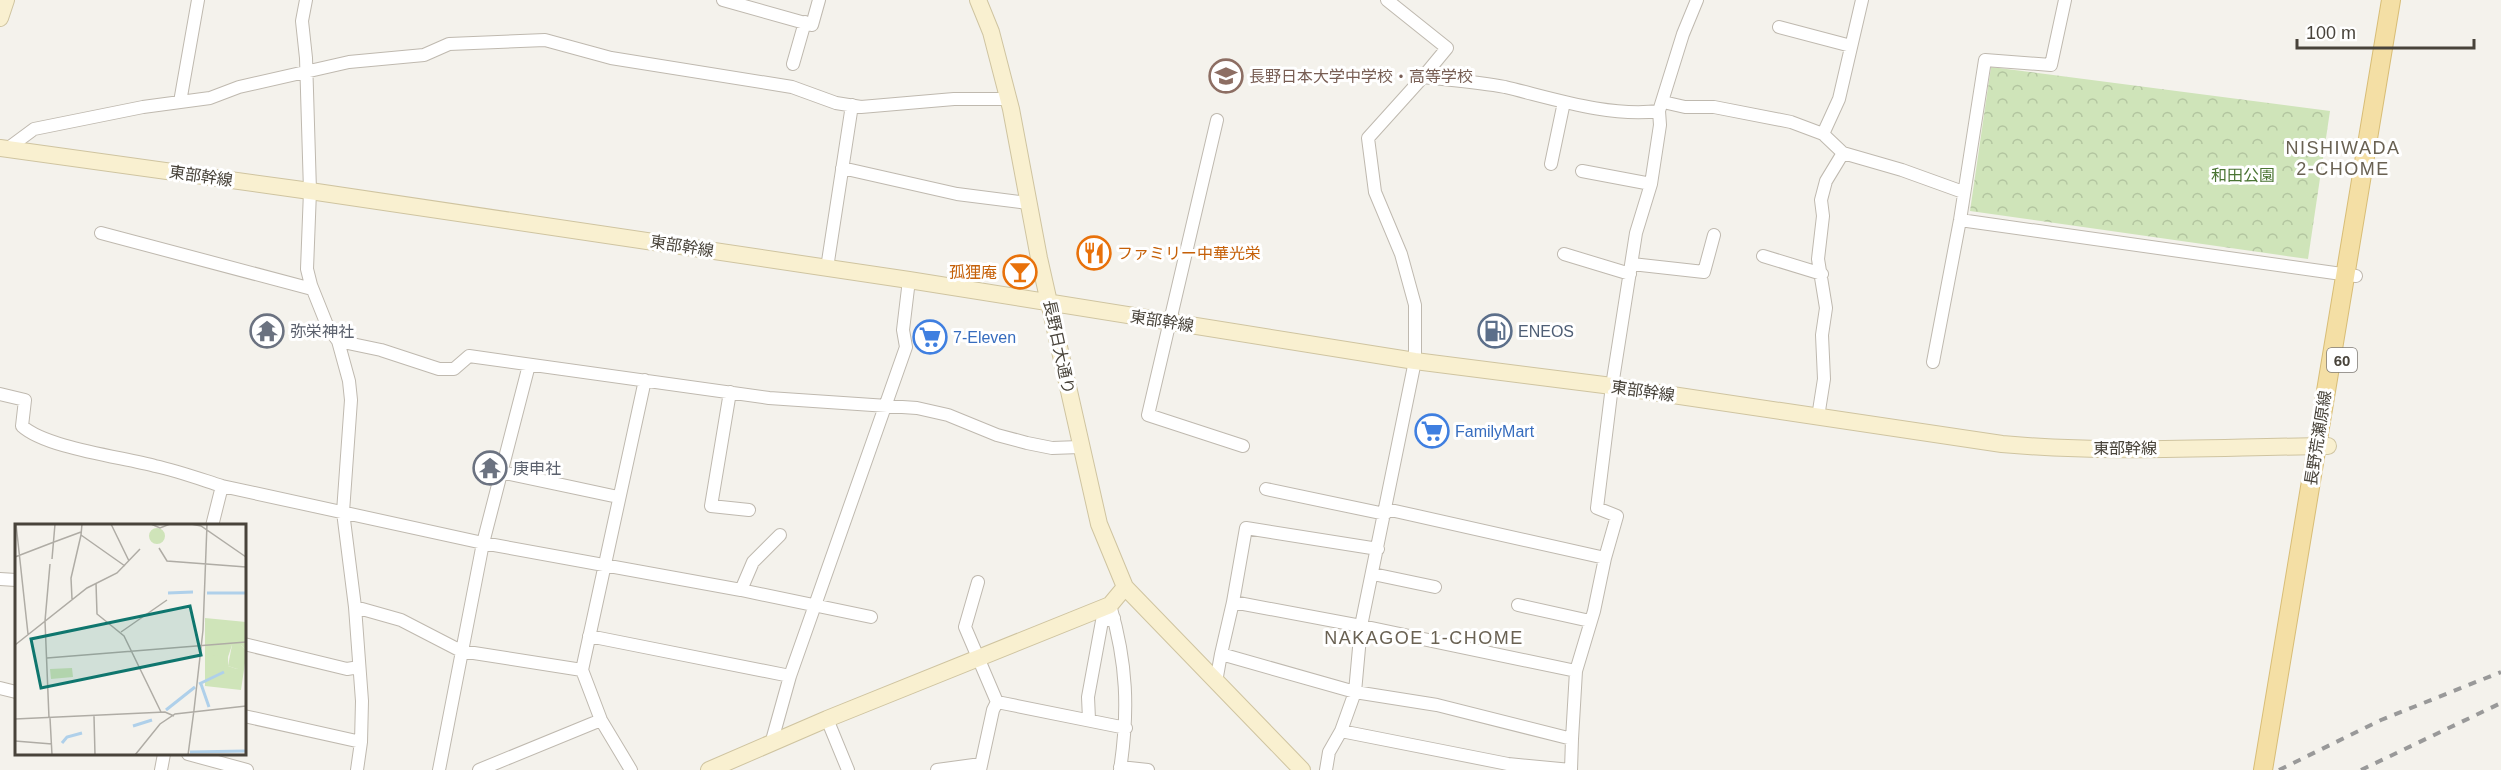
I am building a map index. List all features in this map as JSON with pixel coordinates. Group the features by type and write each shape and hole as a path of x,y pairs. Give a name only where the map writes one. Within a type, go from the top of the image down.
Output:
{"main road":[{"name":"長野荒瀬原線","path":"2351,275 2391,0"},
{"name":"長野荒瀬原線","path":"2274,770 2277,720 2322,446 2401,0"},
{"name":"長野荒瀬原線","path":"2263,770 2277,720"}],"street":[{"path":"0,18 6,0"},
{"path":"180,102 198,0"},
{"path":"306,0 302,21 310,191 307,268 312,289 327,325 338,341 349,381 351,400 343,513 355,608 359,667 361,742 357,770"},
{"path":"723,0 812,25 819,0"},
{"name":"長野日大通り","path":"978,0 991,32 1009,99 1028,203 1080,447 1099,524 1125,587"},
{"path":"1326,770 1329,752 1341,730 1355,692 1361,626 1415,361 1415,304 1401,254 1375,192 1368,138 1447,48 1387,0"},
{"path":"1341,730 1508,764 1571,770 1576,671 1617,516 1597,508 1612,386 1636,233 1651,184 1661,106 1683,34 1697,0"},
{"path":"1823,134 1839,99 1862,0"},
{"path":"1933,362 1959,220 1984,60 2051,65 2065,0"},
{"path":"793,64 805,22"},
{"path":"1779,27 1851,46"},
{"path":"4,148 34,129 143,107 210,98 239,87 349,62 424,55 449,44 545,40 611,58 792,87 836,103 861,107 954,99 1009,99"},
{"path":"1423,77 1502,87 1564,102 1639,113 1661,106 1714,107 1791,122 1823,134 1843,153 1902,170 1963,192"},
{"path":"1551,164 1564,102"},
{"path":"827,268 852,105"},
{"path":"1217,120 1148,416 1243,446"},
{"name":"東部幹線","path":"4,148 909,280 1415,361 1612,386 2002,444 2046,448 2322,446"},
{"path":"1818,417 1824,380 1821,335 1826,308 1818,259 1823,216 1821,200 1826,181 1843,153"},
{"path":"842,168 957,194 1028,203"},
{"path":"1582,171 1651,184"},
{"path":"1959,220 2351,275"},
{"path":"101,232 312,289"},
{"path":"1563,254 1631,269 1704,272 1714,235"},
{"path":"1763,256 1822,274"},
{"path":"771,744 790,676 906,347 903,330 909,280"},
{"path":"338,341 381,350 439,369 454,369 469,356 769,398 917,408 948,415 997,435 1027,443 1052,448 1080,447"},
{"path":"439,770 483,543 529,365"},
{"path":"631,770 601,720 582,670 645,380"},
{"path":"730,392 711,506 749,510"},
{"path":"0,394 25,400 22,426 30,434 184,473 222,486 483,543 741,590 871,617"},
{"path":"501,472 618,497"},
{"path":"212,524 222,486"},
{"path":"1266,489 1385,511 1605,558"},
{"path":"1216,682 1246,528 1378,549"},
{"path":"741,590 753,562 780,535"},
{"path":"1373,574 1435,587"},
{"path":"0,579 15,580"},
{"path":"978,582 965,627 997,702"},
{"path":"1089,719 1088,697 1101,621 1112,612 1125,587 1302,770"},
{"path":"1233,602 1576,671"},
{"path":"1518,605 1590,621"},
{"path":"355,608 401,620 461,651 582,670"},
{"path":"709,770 827,719 978,659 1112,612"},
{"path":"1112,612 1120,641 1127,708 1120,769 1148,770"},
{"path":"589,636 790,676"},
{"path":"246,644 347,669 359,667"},
{"path":"1221,654 1355,692 1437,705 1572,739"},
{"path":"0,688 15,692"},
{"path":"997,702 1126,728"},
{"path":"937,770 980,767 993,710 997,702"},
{"path":"246,716 361,742"},
{"path":"827,719 848,770"},
{"path":"479,770 601,720"},
{"path":"161,770 164,755"},
{"path":"195,755 247,770"}],"green space":[{"name":"和田公園","path":"1991,67 2330,111 2308,259 1970,211"}],"railway":[{"path":"2279,770 2381,720 2501,672"},
{"path":"2361,770 2501,703"}],"place":[{"name":"長野日本大学中学校・高等学校","path":"1226,76"},
{"name":"ファミリー中華光栄","path":"1094,253"},
{"name":"孤狸庵","path":"1020,272"},
{"name":"弥栄神社","path":"267,331"},
{"name":"ENEOS","path":"1495,331"},
{"name":"7-Eleven","path":"930,337"},
{"name":"FamilyMart","path":"1432,431"},
{"name":"庚申社","path":"490,468"}],"district":[{"name":"NISHIWADA 2-CHOME","path":"2343,158"},
{"name":"NAKAGOE 1-CHOME","path":"1424,638"}]}
